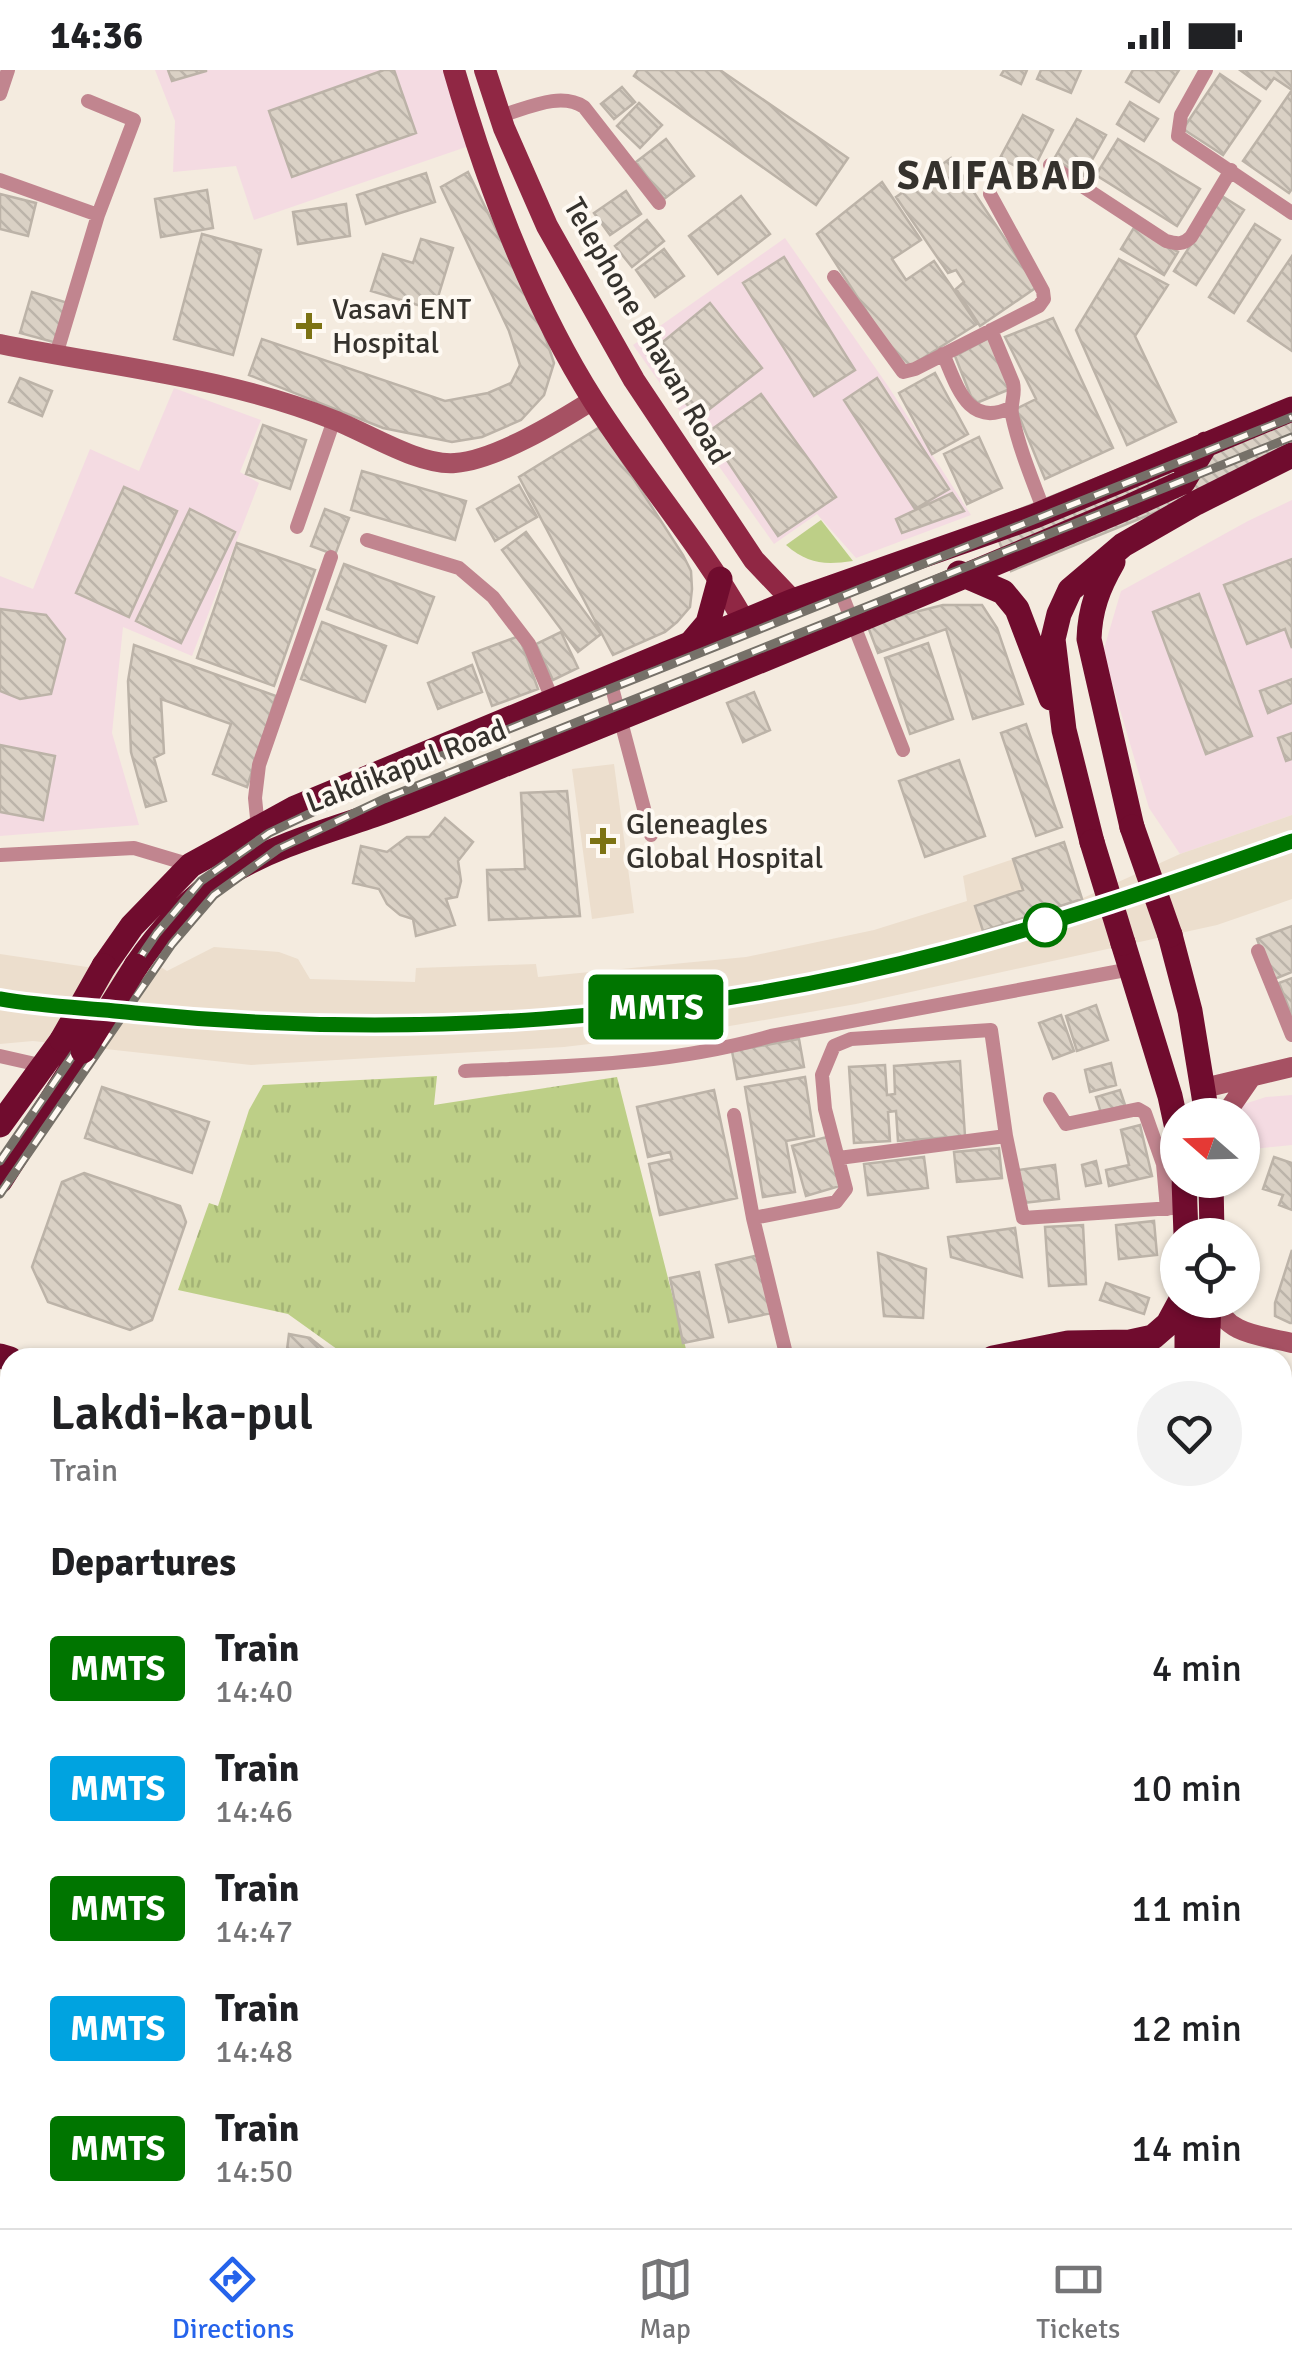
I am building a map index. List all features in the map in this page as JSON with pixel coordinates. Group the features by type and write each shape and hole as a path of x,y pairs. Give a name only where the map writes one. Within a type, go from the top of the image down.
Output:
{"highway":[{"name":"Lakdikapul Road","path":"1064,730 1053,639 1070,590 1123,545 1183,482 1206,444 1292,409"},
{"name":"Lakdikapul Road","path":"0,1182 72,1046 104,966 132,926 192,865 295,808 838,585 1044,510 1292,455"},
{"name":"Lakdikapul Road","path":"0,1124 44,1066 72,1046 169,924 226,875 296,842 418,799 855,622 1183,482"},
{"path":"1123,545 1100,586 1090,614 1089,639 1132,827 1170,935 1190,1011 1205,1098"},
{"name":"Lakdikapul Road","path":"912,558 1003,592 1017,608 1064,730 1092,842 1170,1098"},
{"path":"687,646 708,623 720,579"},
{"path":"1180,1198 1180,1218"},
{"path":"1047,1348 1153,1337 1172,1318"},
{"path":"1185,1318 1186,1348"},
{"path":"1210,1348 1211,1318"}],"main road":[{"path":"454,70 470,126 514,241 593,400 720,579 744,621"},
{"name":"Telephone Bhavan Road","path":"486,70 500,116 547,226 634,380 754,560 793,602"},
{"path":"720,579 754,560"}],"street":[{"path":"0,94 8,70"},
{"path":"1206,70 1181,114 1178,136 1292,213"},
{"path":"500,116 558,100 573,100 584,107 659,203"},
{"path":"56,356 98,214 134,120 88,101"},
{"path":"1050,165 1166,241 1177,244 1192,236 1230,170"},
{"path":"0,180 98,214"},
{"path":"834,277 900,370 915,369 1039,306 1044,299 1043,291 990,194"},
{"path":"991,330 1015,390 1010,408 1018,444 1044,510"},
{"path":"0,344 215,382 334,420 418,456 454,464 544,431 593,400"},
{"path":"943,354 963,398 972,408 988,414 1010,408"},
{"path":"298,527 334,420"},
{"path":"367,540 460,568 493,597 529,644 553,702"},
{"path":"258,828 258,765 331,557"},
{"path":"838,585 903,750"},
{"path":"610,680 651,835"},
{"path":"0,855 134,848 192,865"},
{"path":"1258,951 1292,1035"},
{"path":"465,1071 649,1062 1131,969"},
{"path":"753,1218 840,1200 846,1189 825,1108 822,1075 834,1046 851,1039 992,1030 1022,1218 1177,1208 1145,1113 1138,1109 1066,1124 1050,1099"},
{"path":"0,1056 44,1066"},
{"path":"1204,1088 1292,1067"},
{"path":"1237,1098 1250,1079"},
{"path":"729,1120 785,1348"},
{"path":"839,1158 1006,1136"},
{"path":"1223,1318 1251,1336 1292,1343"},
{"path":"1221,1348 1230,1340 1251,1336"}],"shaded area":[{"path":"155,70 447,70 469,146 254,220 236,166 173,172 175,121"},
{"path":"785,238 888,386 971,515 856,558 817,514 774,544 633,345"},
{"path":"174,388 261,420 240,472 259,483 192,656 123,627 112,733 139,825 0,836 0,576 33,589 90,449 139,471"},
{"path":"1292,500 1292,815 1180,854 1149,808 1103,652 1121,591"},
{"name":"Gleneagles Global Hospital","path":"614,764 634,913 592,919 572,769"},
{"path":"1292,815 1292,899 1217,925 856,1004 707,1030 564,1047 251,1065 33,1041 0,1044 0,954 87,967 154,963 167,971 214,947 279,952 298,959 310,979 415,982 416,968 536,964 538,977 746,957 874,930 967,901 963,876 1064,842 1083,898 1180,854"},
{"path":"1292,1095 1292,1145 1260,1148 1260,1099"}],"green space":[{"path":"821,520 853,561 817,562 786,545"},
{"path":"437,1076 434,1105 617,1077 686,1348 335,1348 288,1314 178,1290 209,1203 218,1206 249,1110 263,1085"}],"building":[{"path":"168,70 206,70 206,71 172,81"},
{"path":"384,70 394,70 416,133 292,177 269,111"},
{"path":"638,70 720,70 848,158 816,205 634,76"},
{"path":"1004,70 1027,70 1021,84 1001,75"},
{"path":"1041,70 1081,70 1071,93 1037,79"},
{"path":"1133,70 1179,70 1159,102 1126,82"},
{"path":"1240,70 1292,70 1292,90 1274,78 1266,89"},
{"path":"1220,74 1260,101 1223,155 1183,129"},
{"path":"622,87 635,102 614,119 601,104"},
{"path":"1292,90 1292,189 1289,193 1243,161"},
{"path":"1130,102 1158,119 1144,141 1117,124"},
{"path":"639,103 662,125 640,148 617,126"},
{"path":"1023,115 1053,130 1031,174 1000,158"},
{"path":"1077,119 1106,135 1083,176 1054,159"},
{"path":"666,139 694,176 664,199 636,162"},
{"path":"1118,139 1200,189 1177,226 1096,175"},
{"path":"951,158 1037,287 980,326 956,289 964,282 956,270 948,273 896,197"},
{"path":"468,172 538,315 554,363 544,395 521,420 482,437 452,442 383,428 249,375 262,339 445,401 488,393 511,383 520,365 509,331 441,187"},
{"path":"426,173 435,202 366,224 357,195"},
{"path":"882,182 921,240 892,259 906,280 934,261 977,324 904,370 817,234"},
{"path":"207,190 213,228 161,237 155,199"},
{"path":"626,191 641,214 610,235 594,213"},
{"path":"0,194 36,203 28,236 0,229"},
{"path":"741,196 770,234 718,274 689,236"},
{"path":"1222,196 1244,210 1196,285 1174,271"},
{"path":"346,204 350,236 298,244 293,212"},
{"path":"647,220 664,241 632,267 615,246"},
{"path":"1255,224 1280,240 1234,313 1209,297"},
{"path":"1135,226 1178,252 1164,275 1121,249"},
{"path":"202,234 261,250 233,355 174,339"},
{"path":"421,239 453,248 434,310 371,291 383,254 413,263"},
{"path":"664,249 684,276 655,297 636,270"},
{"path":"1292,256 1292,351 1248,321"},
{"path":"784,257 855,370 814,396 743,283"},
{"path":"1119,259 1168,285 1135,336 1176,422 1127,445 1076,330"},
{"path":"32,292 68,303 57,343 20,333"},
{"path":"710,303 762,368 698,418 647,355"},
{"path":"1053,318 1113,448 1045,479 1016,409 1036,399 1005,337"},
{"path":"989,338 1010,389 974,404 955,356"},
{"path":"935,373 968,434 932,454 899,393"},
{"path":"20,378 52,391 42,416 9,402"},
{"path":"877,378 949,489 915,509 844,400"},
{"path":"761,394 836,497 778,536 708,432"},
{"path":"1292,399 1292,457 1011,571 991,521"},
{"path":"263,425 306,440 290,489 246,474"},
{"path":"600,427 691,571 690,607 677,622 665,632 613,655 519,477"},
{"path":"979,437 1002,488 967,504 944,454"},
{"path":"362,471 466,501 455,540 351,510"},
{"path":"519,485 537,517 495,541 477,509"},
{"path":"124,487 177,511 129,617 76,593"},
{"path":"952,493 964,511 902,533 896,519"},
{"path":"190,509 235,532 181,643 136,621"},
{"path":"325,509 349,518 335,555 311,546"},
{"path":"526,532 601,634 578,652 502,550"},
{"path":"237,543 315,570 274,686 197,658"},
{"path":"1292,559 1292,648 1285,629 1247,644 1224,585"},
{"path":"344,564 434,597 417,643 327,609"},
{"path":"1199,594 1252,736 1206,754 1153,612"},
{"path":"943,605 982,605 997,628 1023,704 973,719 946,629 878,653 867,624"},
{"path":"0,609 46,615 65,639 51,694 20,699 0,691"},
{"path":"322,622 386,646 365,702 301,679"},
{"path":"561,632 578,668 553,680 536,644"},
{"path":"519,636 538,689 492,706 473,653"},
{"path":"928,643 953,719 910,734 885,658"},
{"path":"134,645 276,696 247,787 213,774 231,724 161,699 164,753 154,758 166,801 146,807 131,752 128,681"},
{"path":"472,665 482,692 438,709 428,683"},
{"path":"1292,679 1292,703 1268,713 1260,691"},
{"path":"754,692 770,730 743,742 727,703"},
{"path":"1026,724 1062,827 1036,836 1001,733"},
{"path":"1292,733 1292,759 1286,761 1278,738"},
{"path":"0,745 55,756 43,820 0,812"},
{"path":"959,760 985,836 925,857 899,781"},
{"path":"567,791 580,916 489,920 487,870 525,869 521,793"},
{"path":"445,818 473,842 458,861 461,881 457,897 446,899 455,925 416,936 413,919 400,915 387,904 379,889 353,883 361,846 387,852 407,837 429,837"},
{"path":"1064,842 1082,899 983,931 975,906 1023,890 1013,859"},
{"path":"1292,926 1292,972 1272,980 1257,939"},
{"path":"1292,978 1292,1016 1279,983"},
{"path":"1096,1005 1108,1040 1077,1051 1066,1016"},
{"path":"1061,1015 1074,1051 1053,1059 1039,1023"},
{"path":"799,1039 804,1067 737,1079 732,1051"},
{"path":"960,1061 965,1136 898,1141 896,1111 888,1112 890,1141 854,1143 849,1067 885,1065 887,1095 895,1094 894,1066"},
{"path":"1111,1063 1116,1085 1090,1092 1085,1070"},
{"path":"805,1077 814,1136 786,1141 795,1192 763,1197 745,1087"},
{"path":"102,1087 209,1122 192,1173 85,1138"},
{"path":"714,1090 737,1198 660,1215 649,1164 672,1159 670,1152 648,1157 637,1107"},
{"path":"1120,1090 1125,1105 1101,1113 1096,1097"},
{"path":"1140,1125 1152,1176 1109,1186 1106,1170 1129,1165 1121,1130"},
{"path":"827,1137 840,1186 806,1196 792,1146"},
{"path":"999,1148 1002,1178 957,1182 954,1152"},
{"path":"924,1157 928,1188 868,1195 864,1164"},
{"path":"1274,1157 1292,1163 1292,1210 1279,1205 1283,1195 1263,1189"},
{"path":"1096,1161 1101,1183 1086,1186 1082,1165"},
{"path":"1055,1165 1059,1199 1022,1203 1018,1170"},
{"path":"84,1173 180,1206 186,1222 152,1320 130,1330 48,1302 32,1267 62,1182"},
{"path":"1154,1221 1157,1255 1119,1259 1116,1225"},
{"path":"1083,1225 1086,1284 1049,1286 1045,1227"},
{"path":"1015,1228 1022,1277 951,1257 948,1237"},
{"path":"1292,1250 1290,1323 1275,1316 1275,1303"},
{"path":"878,1253 926,1269 923,1318 884,1316"},
{"path":"759,1255 772,1313 729,1322 716,1265"},
{"path":"699,1272 713,1337 683,1343 670,1278"},
{"path":"1106,1283 1149,1298 1144,1314 1100,1300"},
{"path":"289,1334 310,1338 322,1348 287,1348"}],"railway":[{"path":"0,1161 157,933 201,881 269,833 376,782 1292,417"},
{"path":"0,1194 172,944 214,895 278,849 384,799 1292,437"},
{"path":"0,999 244,1022 345,1025 547,1019 648,1009 847,976 946,952 1077,914 1292,842"}],"train":[{"name":"MMTS","path":"0,999 220,1021 424,1027 561,1018 704,1001 944,953 1069,918 1292,841"}],"place":[{"name":"Vasavi ENT Hospital","path":"309,326"},
{"name":"Gleneagles Global Hospital","path":"603,841"}],"district":[{"name":"SAIFABAD","path":"998,175"}]}
